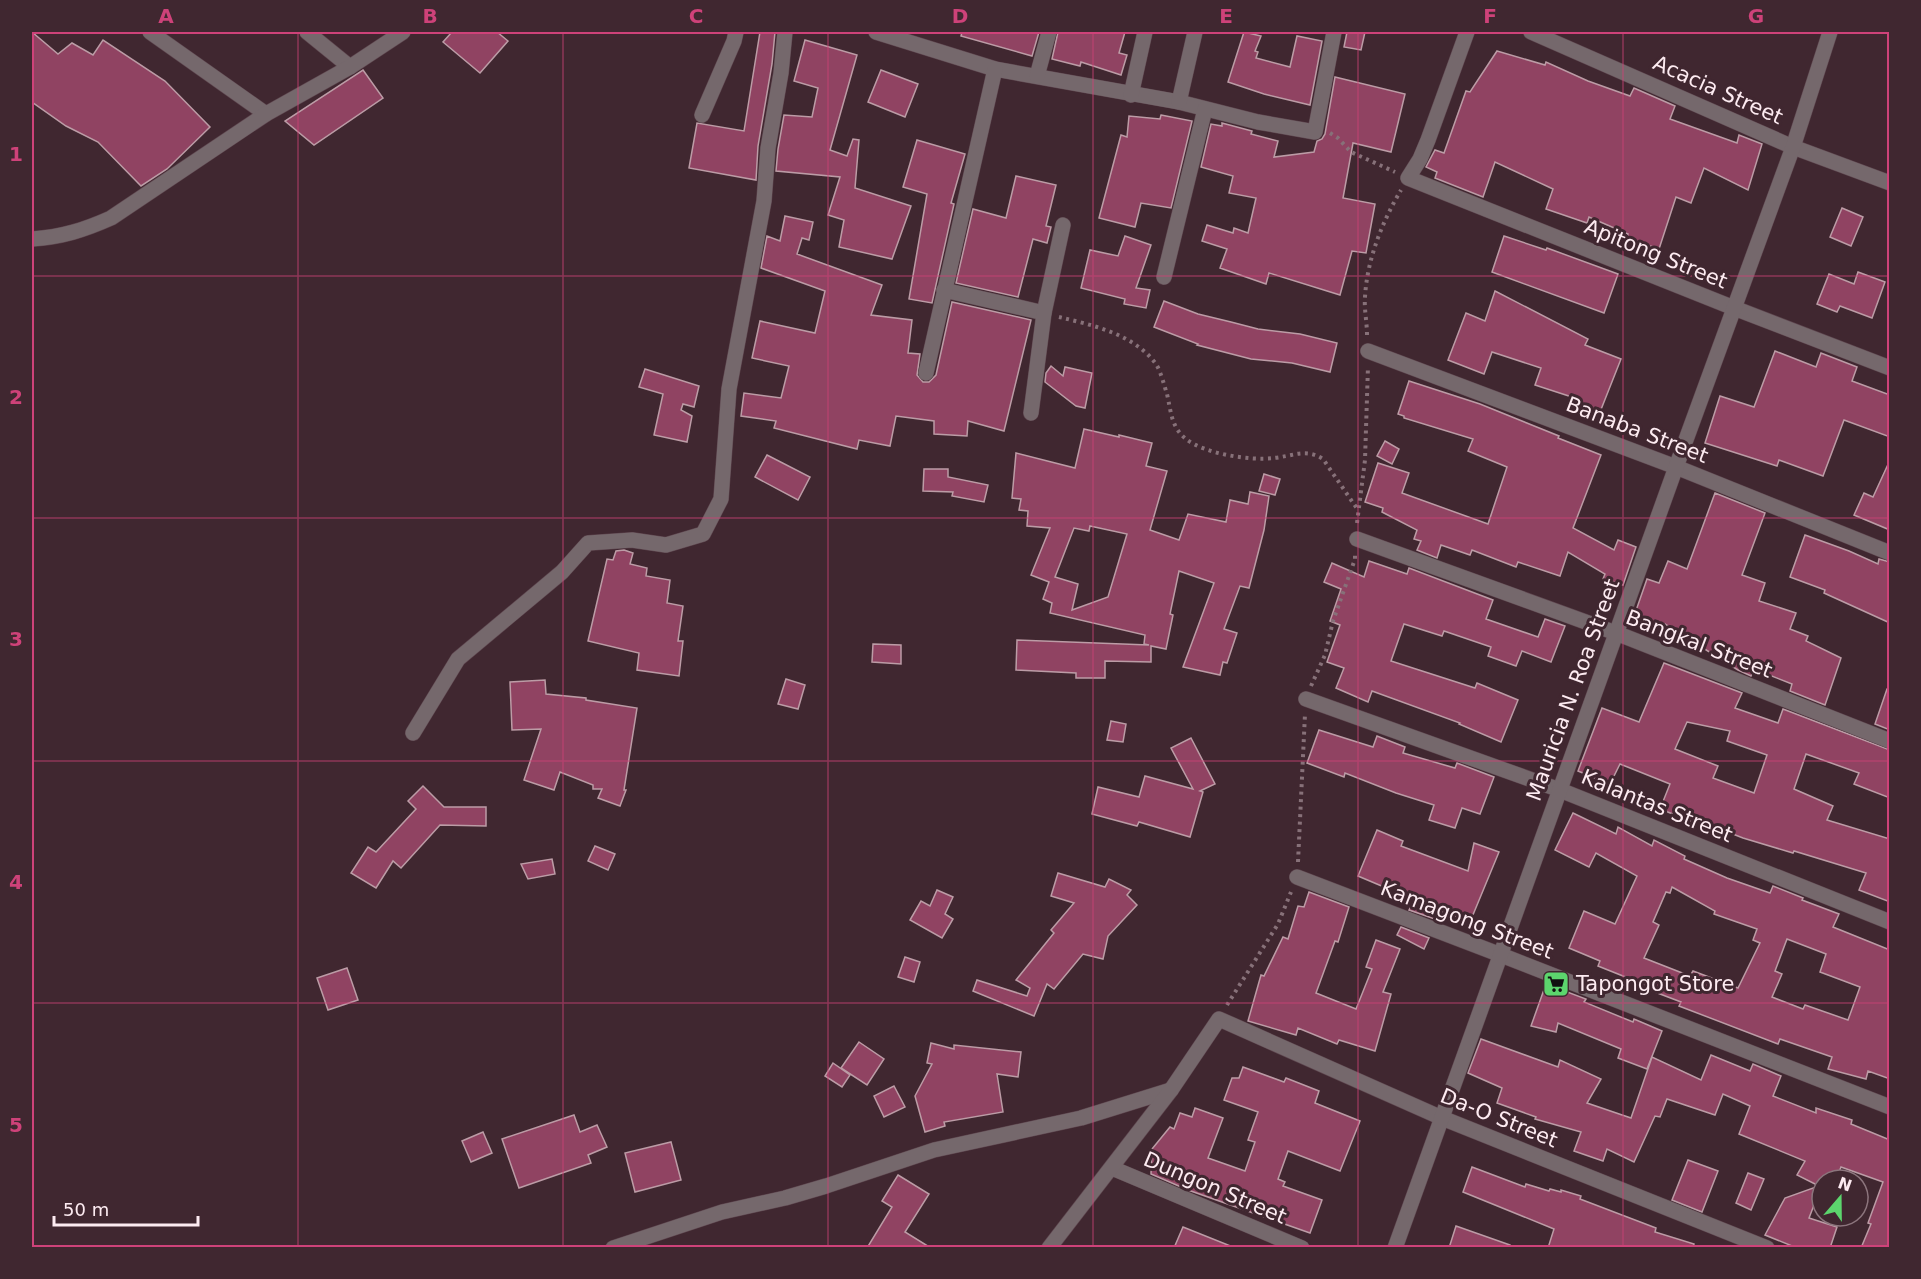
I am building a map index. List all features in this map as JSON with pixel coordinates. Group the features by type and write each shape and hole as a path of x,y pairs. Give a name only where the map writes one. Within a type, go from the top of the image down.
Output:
{"street":[{"path":"150,32 267,114"},
{"path":"307,32 350,67"},
{"path":"32,239 57,237 111,218 267,114 350,67 404,32"},
{"path":"702,115 736,32"},
{"path":"413,734 458,659 562,572 588,543 632,540 666,544 703,534 721,499 729,389 764,201 768,148 781,73 784,32"},
{"path":"876,32 995,69 1179,102 1258,122 1315,132 1334,32"},
{"path":"1037,76 1049,32"},
{"path":"1131,95 1145,32"},
{"path":"1179,102 1195,32"},
{"path":"1408,178 1428,140 1467,32"},
{"name":"Acacia Street","path":"1531,32 1793,147 1890,183"},
{"name":"Mauricia N. Roa Street","path":"1395,1248 1793,147 1830,32"},
{"path":"926,373 995,69"},
{"path":"1164,277 1205,109"},
{"name":"Apitong Street","path":"1408,178 1890,368"},
{"path":"1031,413 1044,313 1063,225"},
{"path":"945,290 1044,313"},
{"name":"Banaba Street","path":"1368,351 1676,466 1890,553"},
{"name":"Bangkal Street","path":"1357,539 1616,633 1890,741"},
{"name":"Kalantas Street","path":"1306,699 1560,790 1890,922"},
{"name":"Kamagong Street","path":"1297,878 1502,955 1890,1107"},
{"path":"1049,1248 1171,1090 1219,1019"},
{"name":"Da-O Street","path":"1219,1019 1442,1118 1767,1248"},
{"path":"613,1248 722,1212 826,1186 934,1150 1081,1118 1171,1090"},
{"name":"Dungon Street","path":"1112,1168 1302,1248"}],"path":[{"path":"1219,1019 1278,924 1297,878 1306,699 1325,655 1333,621 1355,559 1358,511 1365,460 1368,351 1365,298 1370,261 1382,226 1408,178 1351,152 1338,138 1328,132 1315,132"},
{"path":"1044,313 1116,334 1145,351 1157,366 1173,424 1186,439 1206,449 1239,457 1273,459 1310,452 1323,459 1358,511"}],"building":[{"path":"32,32 58,54 72,43 93,55 103,40 165,81 210,127 167,169 141,186 98,142 66,126 32,102"},
{"path":"452,32 497,32 508,41 480,73 443,42"},
{"path":"760,32 775,32 758,146 756,180 689,168 697,123 744,131"},
{"path":"962,32 1039,32 1032,56 961,36"},
{"path":"1058,32 1125,32 1119,53 1127,55 1121,75 1081,62 1080,66 1052,59"},
{"path":"1244,32 1261,36 1255,51 1258,52 1256,58 1290,67 1297,36 1322,41 1310,105 1264,94 1228,82"},
{"path":"1347,32 1365,32 1361,50 1344,47"},
{"path":"805,40 857,55 830,150 847,156 853,139 859,140 855,188 911,206 892,259 839,247 844,220 828,215 840,177 776,171 784,115 812,117 818,88 794,81"},
{"path":"1497,51 1545,65 1546,62 1588,81 1630,96 1634,88 1675,106 1670,119 1737,143 1739,135 1762,144 1748,190 1704,168 1691,203 1676,197 1659,249 1627,238 1628,234 1589,217 1587,223 1546,209 1553,189 1495,162 1483,197 1435,178 1437,172 1426,167 1435,150 1444,153 1466,91 1470,92"},
{"path":"363,70 383,98 314,145 285,121"},
{"path":"881,70 918,84 905,117 868,102"},
{"path":"1335,77 1405,94 1391,152 1353,143 1343,198 1375,204 1366,253 1352,251 1340,295 1269,273 1266,284 1220,268 1227,249 1202,241 1207,225 1233,233 1234,228 1248,233 1256,198 1229,193 1233,176 1201,167 1211,124 1222,126 1222,123 1278,141 1274,157 1314,152 1317,141 1325,134"},
{"path":"1161,115 1192,121 1171,208 1141,203 1135,227 1099,218 1121,135 1127,137 1129,116 1160,119"},
{"path":"917,140 965,154 951,203 954,204 932,303 909,299 927,194 903,187"},
{"path":"1016,176 1056,185 1046,226 1051,227 1047,243 1033,239 1018,297 956,283 973,209 1006,218"},
{"path":"1842,208 1863,217 1851,246 1830,237"},
{"path":"785,216 813,222 809,240 802,238 797,254 882,285 871,315 912,320 908,353 920,354 917,375 923,382 929,382 936,375 952,302 1031,320 1004,431 968,421 967,436 934,434 934,421 896,416 890,446 859,440 857,449 774,428 776,421 741,416 744,393 781,398 789,366 752,358 760,321 815,333 825,291 761,268 767,236 780,241"},
{"path":"1125,236 1151,245 1136,288 1150,290 1146,308 1124,304 1125,299 1081,288 1090,250 1118,256"},
{"path":"1504,236 1546,250 1547,248 1618,274 1604,313 1492,272"},
{"path":"1858,272 1885,282 1872,318 1840,306 1837,312 1817,304 1829,274 1854,284"},
{"path":"1495,291 1588,339 1585,345 1621,359 1600,412 1576,403 1578,399 1535,385 1541,368 1492,352 1484,374 1448,360 1466,313 1485,321"},
{"path":"1164,301 1198,314 1258,329 1300,334 1337,343 1330,372 1292,363 1251,359 1197,345 1154,327"},
{"path":"1775,351 1816,367 1821,353 1857,367 1852,381 1890,395 1890,437 1844,420 1823,476 1779,460 1777,466 1705,443 1720,396 1754,407"},
{"path":"1051,366 1063,376 1065,367 1092,373 1085,408 1076,406 1045,382 1046,373"},
{"path":"645,369 699,386 694,407 683,404 681,410 692,416 687,442 654,435 663,394 639,387"},
{"path":"1409,381 1480,404 1601,455 1573,528 1614,550 1618,540 1636,547 1623,585 1603,579 1605,574 1568,552 1560,576 1518,562 1516,567 1472,550 1470,555 1441,545 1437,558 1417,550 1421,541 1414,539 1417,530 1382,512 1383,508 1365,502 1378,463 1409,473 1402,493 1488,524 1507,467 1468,451 1473,439 1404,418 1398,414"},
{"path":"1084,429 1152,443 1146,466 1167,471 1150,530 1179,540 1188,514 1226,522 1230,500 1248,504 1250,492 1269,496 1264,530 1249,588 1240,586 1224,629 1237,633 1227,663 1223,662 1220,675 1183,667 1214,583 1179,571 1170,614 1173,615 1166,649 1151,646 1151,662 1105,661 1105,678 1076,678 1076,673 1016,670 1017,640 1149,645 1144,644 1145,635 1050,613 1052,603 1043,599 1049,582 1031,575 1050,528 1027,526 1028,511 1019,510 1021,499 1012,498 1016,453 1075,468","holes":["1090,526 1127,534 1108,597 1072,610 1078,584 1055,577 1074,528 1089,531"]},
{"path":"1385,441 1399,449 1392,464 1377,456"},
{"path":"767,455 810,477 798,500 755,477"},
{"path":"1890,460 1890,530 1854,515 1864,493 1873,497"},
{"path":"924,469 948,469 948,477 988,485 984,502 952,496 953,492 923,491"},
{"path":"1264,474 1280,479 1275,495 1259,491"},
{"path":"1715,493 1765,513 1742,575 1765,583 1759,601 1796,613 1790,629 1808,636 1806,641 1841,658 1825,705 1790,691 1792,684 1754,669 1751,676 1738,670 1665,624 1632,622 1647,579 1659,583 1668,561 1687,569"},
{"path":"1805,535 1878,564 1879,559 1890,562 1890,623 1824,593 1825,590 1790,577"},
{"path":"624,550 633,553 630,564 647,568 646,576 670,580 667,603 683,606 678,641 683,641 679,676 637,670 639,653 588,641 607,559 613,560 616,551"},
{"path":"1369,561 1407,574 1409,568 1493,600 1486,619 1538,637 1545,619 1565,626 1551,662 1522,651 1516,666 1488,656 1491,647 1444,631 1442,636 1404,624 1391,661 1475,688 1477,683 1518,700 1501,742 1460,723 1372,691 1368,702 1336,688 1344,668 1327,662 1340,625 1330,621 1341,589 1324,582 1332,563 1364,577"},
{"path":"873,644 901,645 901,664 872,662"},
{"path":"1664,663 1742,693 1735,708 1778,723 1783,709 1890,750 1890,798 1854,784 1859,773 1806,754 1794,789 1833,806 1827,820 1890,839 1890,902 1859,890 1866,873 1743,838 1697,820 1696,823 1660,809 1670,784 1620,764 1610,784 1578,771 1602,708 1639,722","holes":["1687,722 1730,731 1727,741 1767,755 1754,793 1713,778 1718,766 1675,749"]},
{"path":"786,679 805,685 798,709 778,704"},
{"path":"545,680 546,694 586,698 586,700 637,708 624,790 626,790 620,806 598,798 602,789 593,789 593,785 560,772 554,790 524,780 541,729 512,730 510,682"},
{"path":"1887,689 1890,689 1890,730 1875,724"},
{"path":"1111,721 1126,724 1123,742 1107,740"},
{"path":"1319,730 1373,747 1377,736 1405,747 1403,753 1455,768 1457,763 1494,777 1480,814 1462,808 1455,828 1429,820 1434,805 1345,773 1344,777 1307,763"},
{"path":"1191,738 1215,784 1200,791 1203,792 1190,837 1139,822 1137,826 1092,814 1098,787 1139,797 1145,776 1193,789 1171,748"},
{"path":"423,786 444,807 486,807 486,826 440,825 401,868 393,861 376,888 351,873 368,847 376,852 416,809 408,801"},
{"path":"1573,813 1616,834 1618,827 1652,846 1654,840 1685,856 1684,859 1727,878 1770,893 1773,886 1839,914 1833,927 1890,950 1890,1079 1868,1071 1866,1079 1828,1069 1832,1057 1780,1039 1778,1044 1679,1006 1681,1002 1598,966 1600,961 1569,948 1584,911 1615,924 1637,876 1596,853 1589,867 1555,850","holes":["1672,887 1715,911 1714,914 1757,929 1753,940 1760,943 1738,988 1693,971 1690,976 1644,958 1659,925 1653,922 1666,892 1670,893","1787,939 1826,954 1820,972 1860,987 1848,1020 1805,1005 1803,1009 1772,997 1782,974 1775,971"]},
{"path":"1377,830 1403,841 1401,846 1468,871 1474,843 1499,852 1470,922 1443,911 1438,920 1409,910 1416,896 1386,884 1384,887 1358,876"},
{"path":"595,846 615,854 608,870 588,861"},
{"path":"552,859 555,874 528,879 521,864"},
{"path":"1058,873 1105,887 1109,879 1131,890 1127,895 1137,905 1108,936 1103,959 1083,954 1054,989 1047,984 1034,1016 973,991 977,980 1027,996 1030,988 1016,980 1054,933 1051,930 1074,903 1051,896"},
{"path":"937,890 953,897 945,914 953,919 942,938 910,920 921,901 930,906"},
{"path":"1309,892 1349,907 1338,942 1335,941 1316,993 1356,1009 1372,969 1366,967 1376,940 1400,949 1383,992 1391,994 1375,1051 1339,1040 1337,1044 1298,1028 1296,1035 1248,1021 1261,975 1264,976 1283,937 1288,939 1298,906 1304,907"},
{"path":"1401,927 1429,938 1424,949 1397,935"},
{"path":"905,957 920,962 914,982 898,977"},
{"path":"347,968 358,1000 328,1010 317,978"},
{"path":"1546,984 1586,999 1584,1002 1633,1022 1634,1019 1662,1031 1647,1069 1618,1058 1621,1049 1558,1023 1556,1032 1531,1026"},
{"path":"1481,1039 1558,1067 1560,1060 1601,1079 1587,1103 1631,1118 1652,1057 1701,1080 1711,1055 1750,1071 1753,1064 1781,1076 1773,1096 1816,1113 1816,1108 1852,1120 1851,1124 1890,1140 1890,1248 1861,1248 1870,1228 1870,1218 1883,1182 1870,1177 1870,1168 1810,1168 1810,1182 1797,1175 1805,1161 1739,1134 1750,1106 1723,1094 1715,1115 1667,1099 1660,1117 1655,1116 1634,1162 1607,1149 1603,1161 1574,1151 1581,1132 1535,1119 1536,1117 1497,1103 1502,1088 1468,1073"},
{"path":"859,1042 884,1059 867,1085 841,1068"},
{"path":"931,1043 954,1049 954,1045 1021,1052 1018,1077 997,1074 1003,1112 944,1122 945,1126 925,1132 915,1096 932,1064 927,1063"},
{"path":"833,1063 850,1075 842,1087 825,1076"},
{"path":"1243,1067 1284,1082 1286,1078 1319,1091 1315,1103 1360,1121 1340,1171 1288,1151 1278,1179 1285,1182 1283,1186 1322,1200 1310,1233 1188,1190 1151,1174 1152,1149 1170,1127 1174,1129 1180,1113 1192,1117 1195,1108 1223,1118 1208,1158 1245,1171 1255,1142 1248,1140 1258,1112 1224,1100 1232,1078 1239,1078"},
{"path":"894,1086 905,1107 884,1117 874,1096"},
{"path":"574,1115 580,1132 597,1125 607,1147 588,1155 591,1163 519,1188 502,1139"},
{"path":"483,1132 492,1153 471,1162 462,1141"},
{"path":"671,1142 681,1180 635,1192 625,1153"},
{"path":"1688,1160 1718,1171 1702,1212 1672,1200"},
{"path":"1472,1167 1525,1187 1526,1184 1549,1191 1550,1189 1561,1192 1561,1190 1581,1196 1580,1199 1656,1228 1655,1232 1694,1244 1693,1248 1548,1248 1554,1229 1463,1192"},
{"path":"1748,1173 1764,1179 1751,1210 1736,1203"},
{"path":"898,1175 929,1194 905,1232 931,1248 867,1248 892,1207 882,1201"},
{"path":"1810,1189 1810,1228 1837,1228 1830,1248 1797,1248 1765,1235 1785,1198"},
{"path":"1456,1226 1510,1245 1509,1248 1449,1248"},
{"path":"1183,1227 1233,1247 1233,1248 1174,1248"}],"place":[{"name":"Tapongot Store","path":"1556,984"}]}
